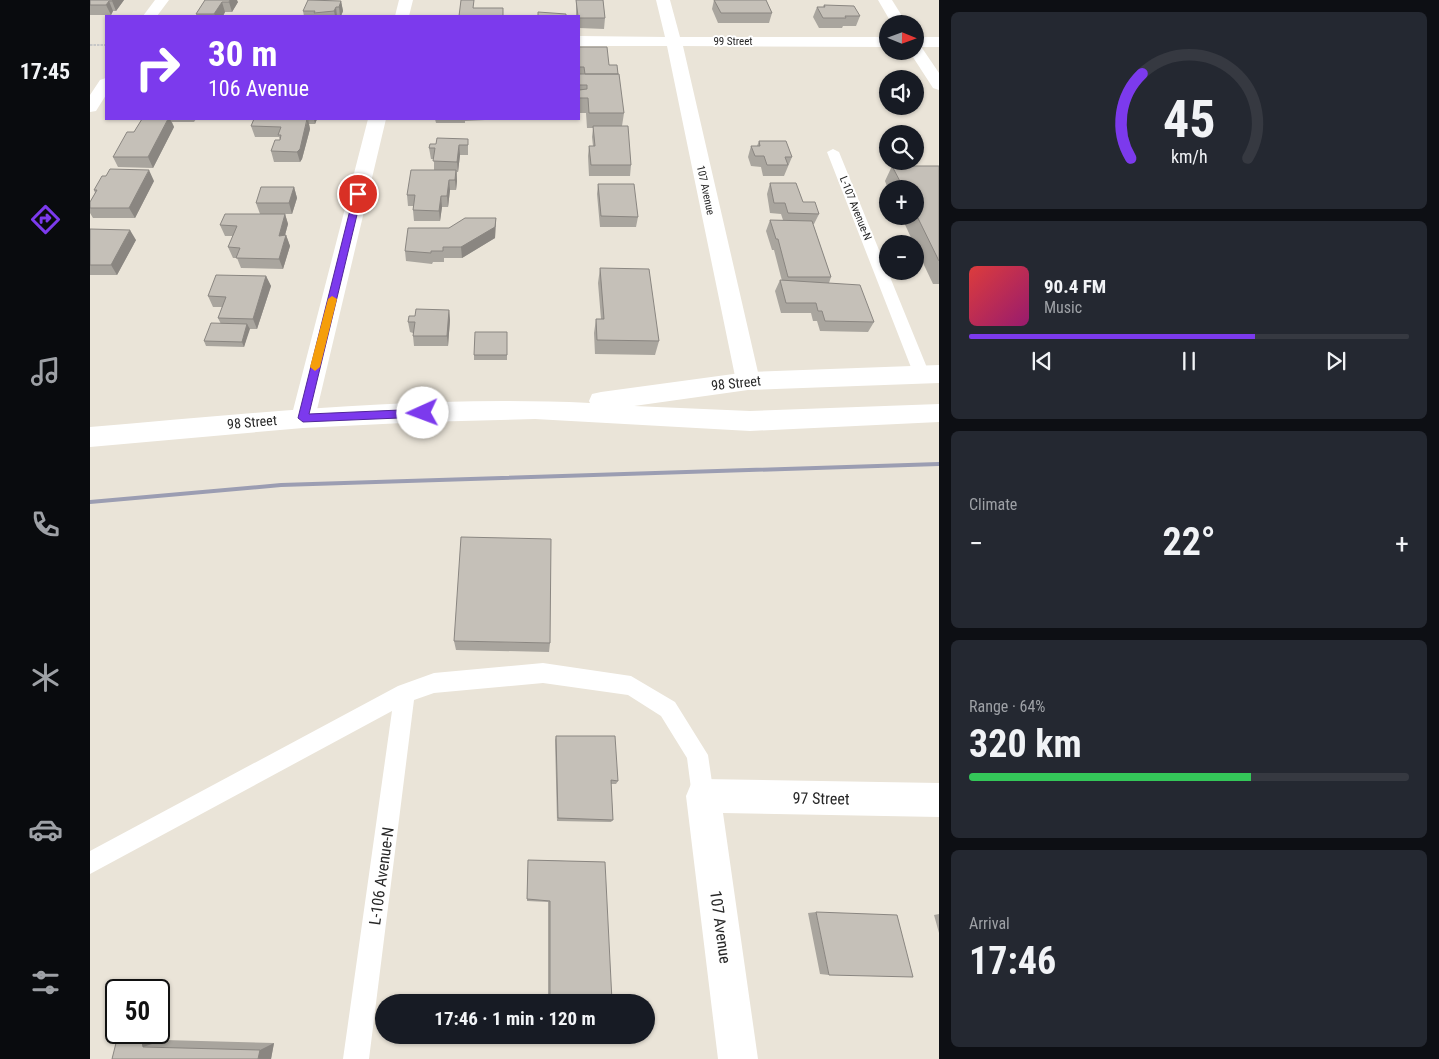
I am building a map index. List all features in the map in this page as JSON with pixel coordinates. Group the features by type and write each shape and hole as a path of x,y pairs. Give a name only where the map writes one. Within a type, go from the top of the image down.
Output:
{"street":[{"path":"151,15 162,0"},
{"path":"402,15 406,0"},
{"name":"107 Avenue","path":"663,0 674,41 748,381"},
{"path":"885,0 894,15"},
{"name":"99 Street","path":"580,41 879,42"},
{"path":"924,42 939,42"},
{"path":"923,60 939,85"},
{"path":"90,108 105,85"},
{"path":"303,418 377,120"},
{"name":"98 Street","path":"535,410 748,381 931,374"},
{"name":"98 Street","path":"90,437 303,418 535,410 750,421 939,413"},
{"name":"107 Avenue","path":"703,796 738,1059"},
{"name":"97 Street","path":"703,796 939,800"}],"lane":[{"name":"L-107 Avenue-N","path":"833,152 931,374"},
{"path":"90,863 405,693 434,683 543,673 631,686 668,709 696,755 703,796"},
{"name":"L-106 Avenue-N","path":"356,1059 405,693"}],"path":[{"path":"90,45 105,45"}],"building":[{"path":"90,0 113,0 109,1 106,5 90,5"},
{"path":"205,0 230,0 229,2 222,2 214,14 196,14"},
{"path":"308,0 341,1 339,7 336,7 334,11 314,13 315,11 303,11"},
{"path":"461,0 474,0 473,8 503,8 503,15 459,15"},
{"path":"576,0 603,0 605,18 580,18 580,15 578,15"},
{"path":"714,0 766,0 772,13 721,13"},
{"path":"824,5 854,6 860,16 823,18 817,7 825,7"},
{"path":"538,12 566,14 566,15 538,15"},
{"path":"580,47 607,47 609,65 617,65 618,74 585,74 584,67 580,67"},
{"path":"580,74 619,74 624,113 589,113 588,98 580,98 580,90 587,89 587,85 580,85"},
{"path":"141,120 167,120 148,157 113,157 127,132 134,132"},
{"path":"254,120 307,120 300,149 297,152 271,151 275,140 280,140 281,135 278,135 281,127 251,126"},
{"path":"593,126 628,126 631,165 591,165 589,146 595,146"},
{"path":"437,138 468,139 468,145 459,145 457,162 433,161 435,148 429,148 430,144 436,144"},
{"path":"759,141 786,141 792,157 785,157 788,165 767,165 764,156 755,156 751,146 760,146"},
{"path":"924,166 939,166 939,261 921,225 924,225 924,180 899,180 894,170 924,170"},
{"path":"110,169 149,170 129,208 90,208 90,202 97,190 94,190 102,176 106,176"},
{"path":"411,170 456,170 455,180 449,180 447,196 441,196 439,211 413,210 415,195 407,195"},
{"path":"770,183 796,183 803,202 815,202 819,214 788,213 785,203 774,203"},
{"path":"598,184 634,184 638,217 601,216"},
{"path":"261,187 294,187 289,203 256,203"},
{"path":"225,214 285,214 279,236 286,235 279,259 236,258 240,248 228,247 237,226 220,225"},
{"path":"465,218 496,218 495,227 461,247 443,247 443,251 431,251 431,253 405,251 408,228 449,228"},
{"path":"770,220 812,221 831,277 788,277 778,239 776,239"},
{"path":"90,229 130,230 111,265 90,265"},
{"path":"600,268 649,269 659,341 597,340 596,319 604,319"},
{"path":"216,275 266,276 253,319 218,318 226,297 208,296"},
{"path":"780,280 860,285 874,322 825,321 822,311 818,311 816,303 786,303"},
{"path":"416,309 449,310 447,336 413,336 415,322 408,322 409,316 415,316"},
{"path":"211,323 247,324 242,342 204,341"},
{"path":"475,332 507,332 507,355 474,355"},
{"path":"461,537 551,539 550,643 454,641"},
{"path":"556,736 615,736 618,781 611,780 613,820 558,818"},
{"path":"528,860 605,862 612,994 550,994 550,901 527,899"},
{"path":"816,912 897,915 913,977 829,975"},
{"path":"116,1044 142,1044 143,1047 260,1050 258,1059 112,1059"}],"railway":[{"path":"90,502 281,485 939,464"}],"slow traffic":[{"path":"315,367 332,299"}],"route":[{"path":"358,194 303,418 423,413"}]}
